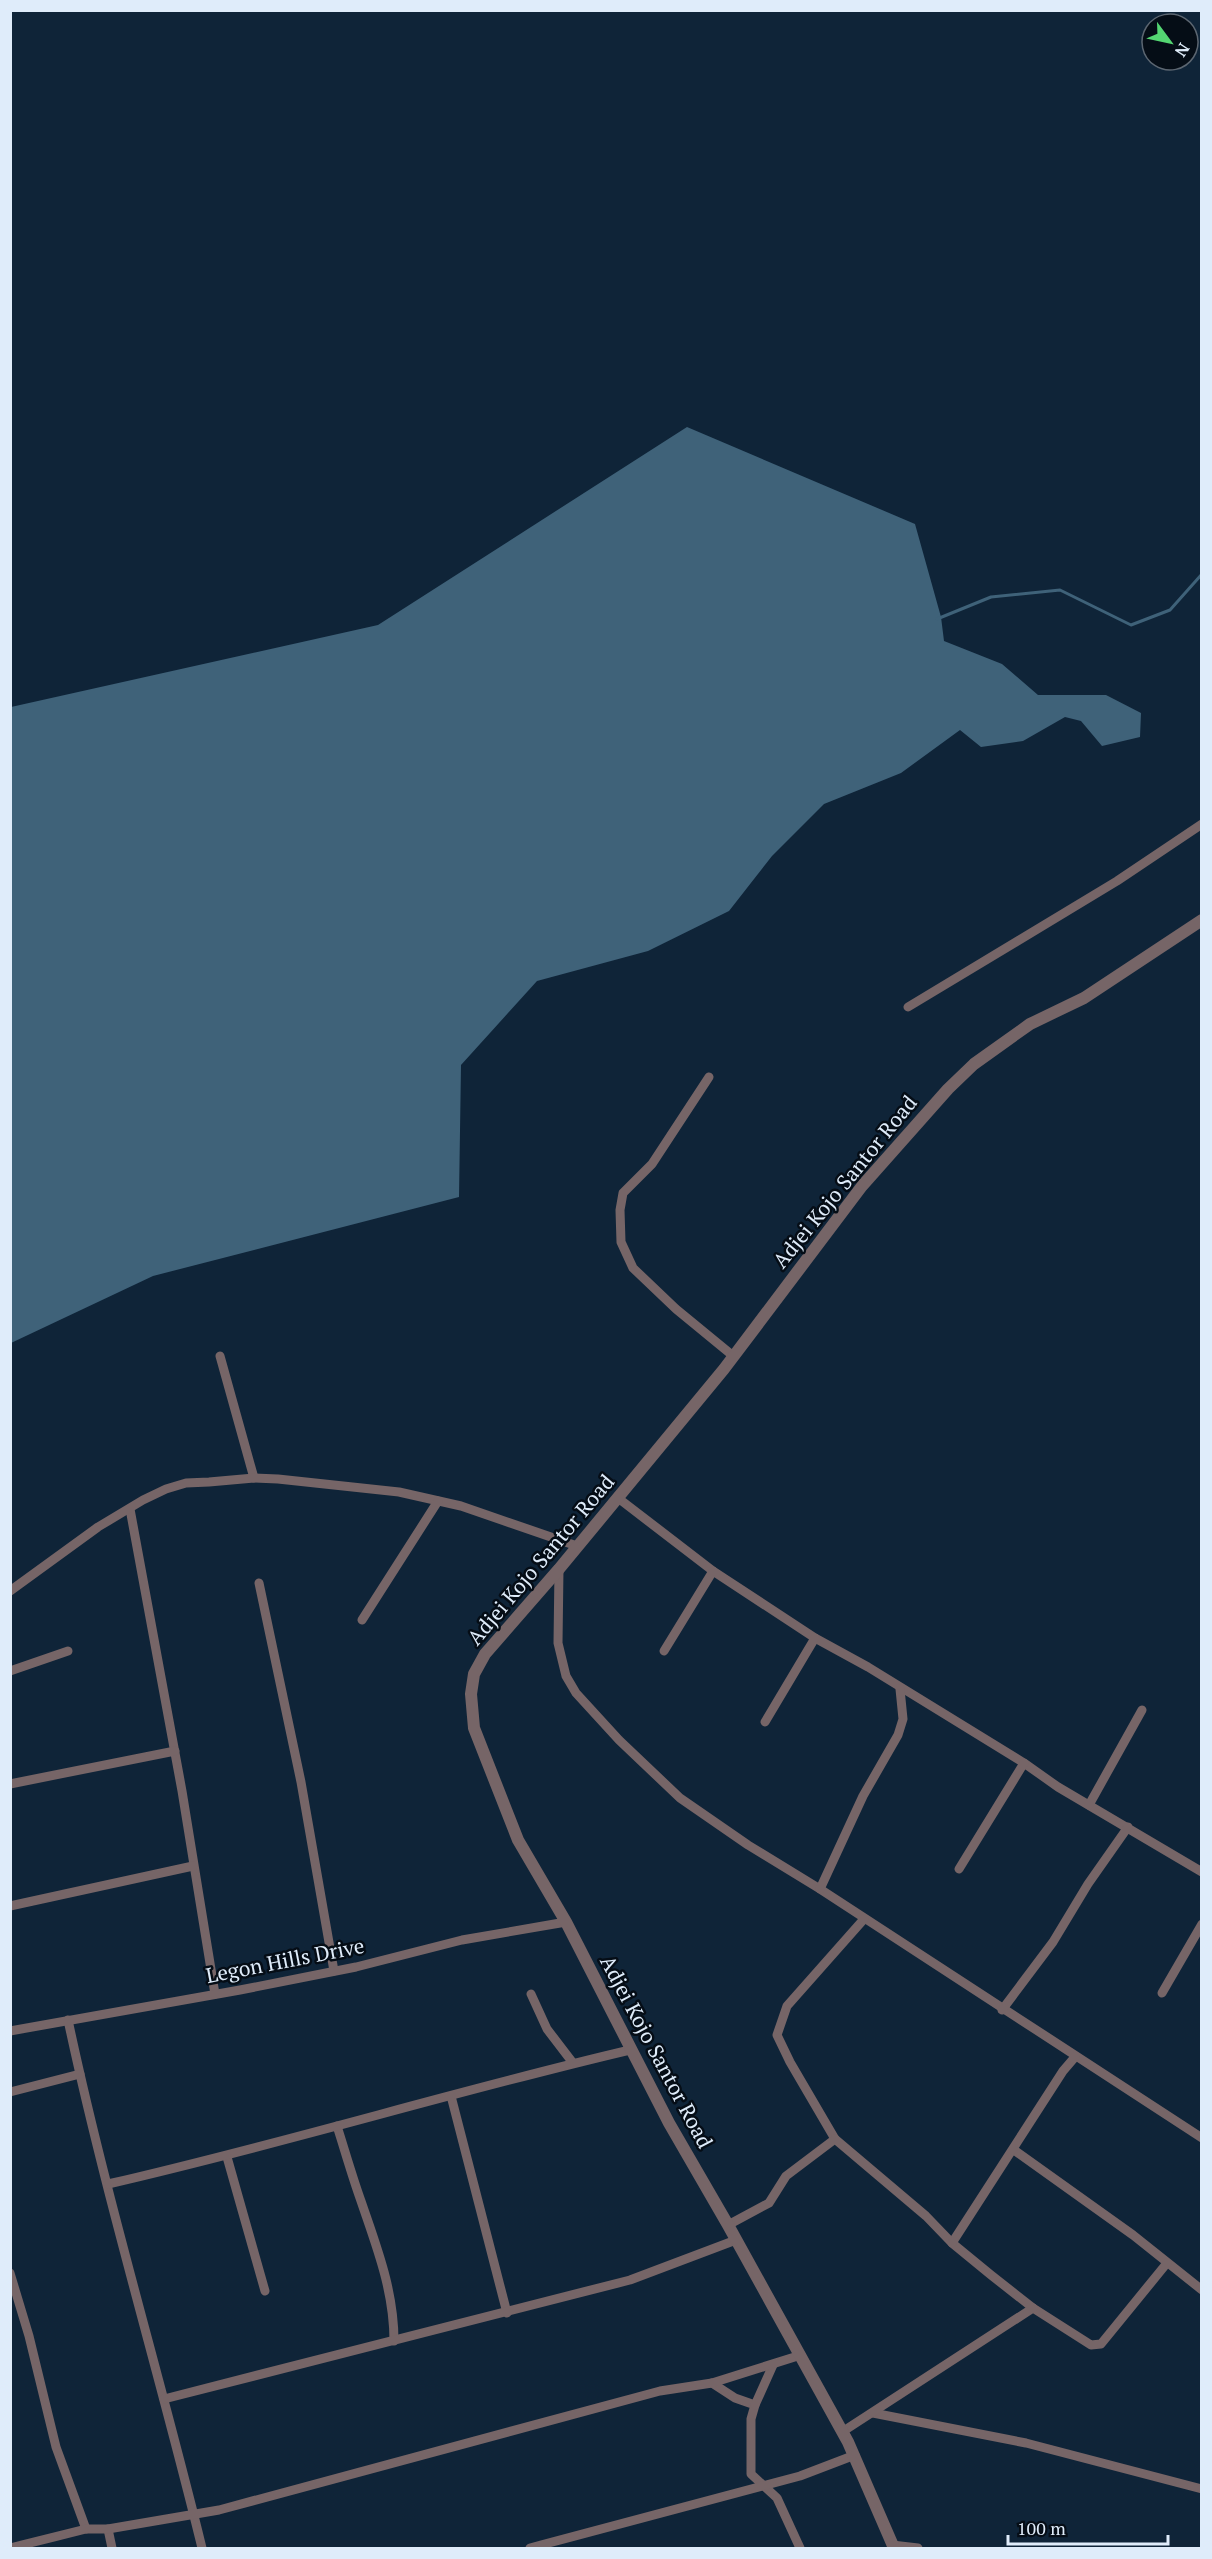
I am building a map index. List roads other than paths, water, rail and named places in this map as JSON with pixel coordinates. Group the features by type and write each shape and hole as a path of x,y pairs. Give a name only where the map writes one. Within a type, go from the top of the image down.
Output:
{"street":[{"path":"908,1006 1116,881 1202,824"},
{"name":"Adjei Kojo Santor Road","path":"893,2547 855,2455 669,2123 566,1922 537,1876 508,1818 476,1736 471,1710 474,1674 485,1654 559,1569 724,1369 732,1355 862,1186 911,1128 974,1064 1030,1024 1084,998 1202,920"},
{"path":"709,1077 652,1164 623,1193 620,1210 621,1242 633,1268 676,1309 732,1355"},
{"path":"220,1356 254,1478"},
{"path":"10,1591 98,1527 166,1489 186,1484 254,1478 399,1492 497,1517 577,1546"},
{"path":"618,1498 713,1571 815,1638 839,1649 900,1689 1024,1763 1058,1787 1202,1872"},
{"path":"362,1620 438,1501"},
{"path":"130,1509 175,1751 192,1866 215,1994"},
{"path":"559,1569 558,1643 566,1676 576,1693 619,1740 680,1798 748,1845 820,1889 1002,2010 1202,2138"},
{"path":"664,1652 713,1571"},
{"path":"259,1583 301,1782 334,1971"},
{"path":"765,1722 815,1638"},
{"path":"10,1671 68,1651"},
{"path":"820,1889 863,1796 898,1735 903,1719 900,1689"},
{"path":"1089,1805 1142,1710"},
{"path":"10,1784 175,1751"},
{"path":"959,1869 1024,1763"},
{"path":"1002,2010 1053,1942 1088,1884 1128,1827"},
{"path":"10,1906 192,1866"},
{"path":"864,1919 787,2006 777,2035 835,2139 926,2216 952,2243 1033,2308 1092,2345 1101,2344 1167,2263"},
{"name":"Legon Hills Drive","path":"10,2031 334,1971 462,1940 566,1922"},
{"path":"1162,1994 1202,1924"},
{"path":"531,1994 547,2029 573,2063"},
{"path":"68,2020 137,2306 164,2399 202,2548"},
{"path":"108,2184 227,2157 573,2063 630,2050"},
{"path":"952,2243 1063,2071 1075,2057"},
{"path":"10,2092 80,2074"},
{"path":"451,2096 507,2313"},
{"path":"337,2126 375,2239 391,2297 394,2341"},
{"path":"728,2225 769,2203 786,2176 835,2139"},
{"path":"1014,2150 1133,2235 1202,2290"},
{"path":"227,2157 265,2292"},
{"path":"164,2399 642,2277 736,2240"},
{"path":"10,2273 29,2336 56,2447 86,2529"},
{"path":"842,2432 1033,2308"},
{"path":"10,2548 86,2529 108,2529 219,2510 660,2391 712,2383 801,2355"},
{"path":"773,2365 754,2405 751,2419 751,2474 777,2498 800,2548"},
{"path":"712,2383 735,2398 754,2405"},
{"path":"873,2413 1026,2443 1200,2486"},
{"path":"530,2548 801,2476 855,2455"},
{"path":"108,2529 112,2548"},
{"path":"893,2547 918,2548"}],"water":[{"path":"687,427 915,524 941,617 944,641 1002,664 1038,695 1106,695 1141,713 1140,737 1102,746 1081,721 1065,717 1023,741 981,747 960,730 901,773 824,804 772,856 729,911 648,951 537,981 461,1065 459,1197 153,1276 11,1343 11,707 378,625"}],"waterway":[{"path":"937,619 991,597 1060,590 1131,625 1170,610 1202,574"}]}
